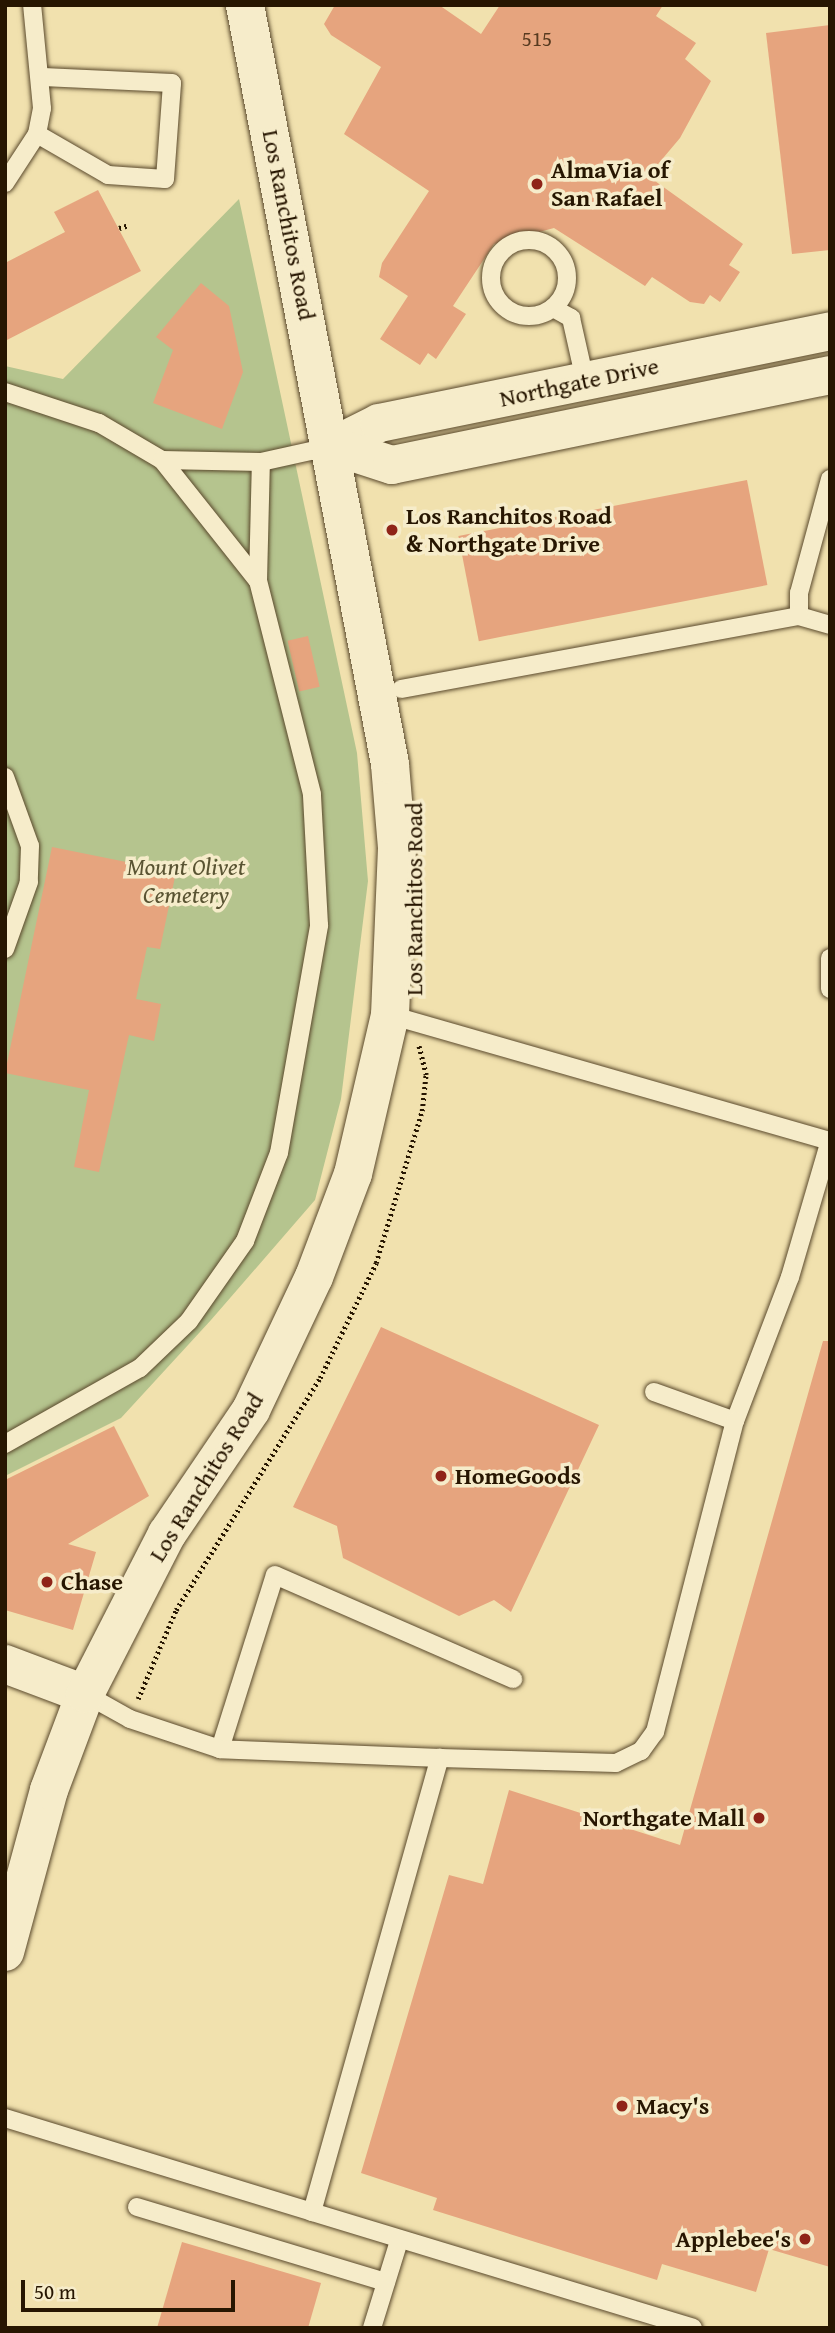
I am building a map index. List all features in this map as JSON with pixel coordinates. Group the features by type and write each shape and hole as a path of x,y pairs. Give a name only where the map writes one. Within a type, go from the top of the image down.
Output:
{"main road":[{"name":"Los Ranchitos Road","path":"245,5 333,446 390,764 401,1017"},
{"name":"Northgate Drive","path":"333,446 379,423 585,380 829,335"},
{"name":"Northgate Drive","path":"333,446 392,465 830,375"},
{"name":"Los Ranchitos Road","path":"5,1952 49,1790 85,1694 167,1534 271,1372 353,1174 401,1017 419,849 401,689 365,512 333,446"},
{"path":"5,1664 85,1694"}],"lane":[{"path":"5,183 37,134 43,77 32,5"},
{"path":"37,134 108,175 165,179 172,83 43,77"},
{"path":"553,308 566,288 558,253 535,241 510,245 491,277 499,301 531,316 553,308 571,318 585,380"},
{"path":"5,392 99,423 162,460 258,582"},
{"name":"Northgate Drive","path":"162,460 261,462 333,446"},
{"path":"5,1444 140,1368 189,1321 245,1241 279,1153 319,925 312,794 258,582 261,462"},
{"path":"799,616 799,593 830,479"},
{"path":"401,689 799,616 830,625"},
{"path":"5,949 29,882 30,846 6,781"},
{"path":"830,958 830,989"},
{"path":"85,1694 130,1719 220,1749 617,1763 641,1751 655,1732 735,1421 790,1277 829,1143 401,1017"},
{"path":"654,1392 735,1421"},
{"path":"220,1749 275,1575 513,1679"},
{"path":"312,2212 440,1758"},
{"path":"5,2118 399,2241 693,2328"},
{"path":"137,2207 386,2282"},
{"path":"372,2328 399,2241"}],"path":[{"path":"118,228 129,225"}],"green space":[{"name":"Mount Olivet Cemetery","path":"239,199 357,753 368,881 341,1099 315,1200 211,1320 121,1418 5,1476 5,366 63,379"}],"building":[{"name":"AlmaVia of San Rafael","path":"335,5 439,5 481,34 500,5 663,5 656,16 696,43 685,59 711,81 680,138 648,176 743,244 729,265 740,272 720,302 710,295 704,304 690,302 652,277 645,286 554,228 494,244 453,306 466,314 436,359 428,353 420,365 380,339 408,296 379,277 382,263 429,191 344,134 381,67 331,35 324,24"},
{"path":"830,25 830,250 792,254 766,33"},
{"path":"98,190 141,271 5,341 5,263 65,232 54,212"},
{"path":"201,283 229,306 243,372 222,429 153,403 173,350 156,337"},
{"path":"747,480 767,585 479,641 458,536"},
{"path":"308,636 320,687 299,691 288,641"},
{"path":"52,847 176,872 160,949 147,947 136,999 161,1004 154,1041 129,1035 99,1172 74,1167 89,1090 5,1073"},
{"path":"381,1327 599,1425 511,1612 494,1600 459,1616 343,1558 337,1526 293,1507"},
{"name":"Northgate Mall","path":"823,1341 830,1341 830,2267 769,2249 756,2292 662,2264 657,2280 433,2210 437,2198 361,2173 449,1875 483,1884 509,1790 680,1845"},
{"path":"114,1426 149,1496 68,1544 96,1552 73,1630 5,1610 5,1480"},
{"path":"182,2242 321,2283 308,2328 157,2328"}],"place":[{"name":"AlmaVia of San Rafael","path":"537,184"},
{"name":"Los Ranchitos Road & Northgate Drive","path":"392,530"},
{"name":"HomeGoods","path":"441,1476"},
{"name":"Chase","path":"47,1582"},
{"name":"Northgate Mall","path":"759,1818"},
{"name":"Macy's","path":"622,2106"},
{"name":"Applebee's","path":"805,2239"}]}
